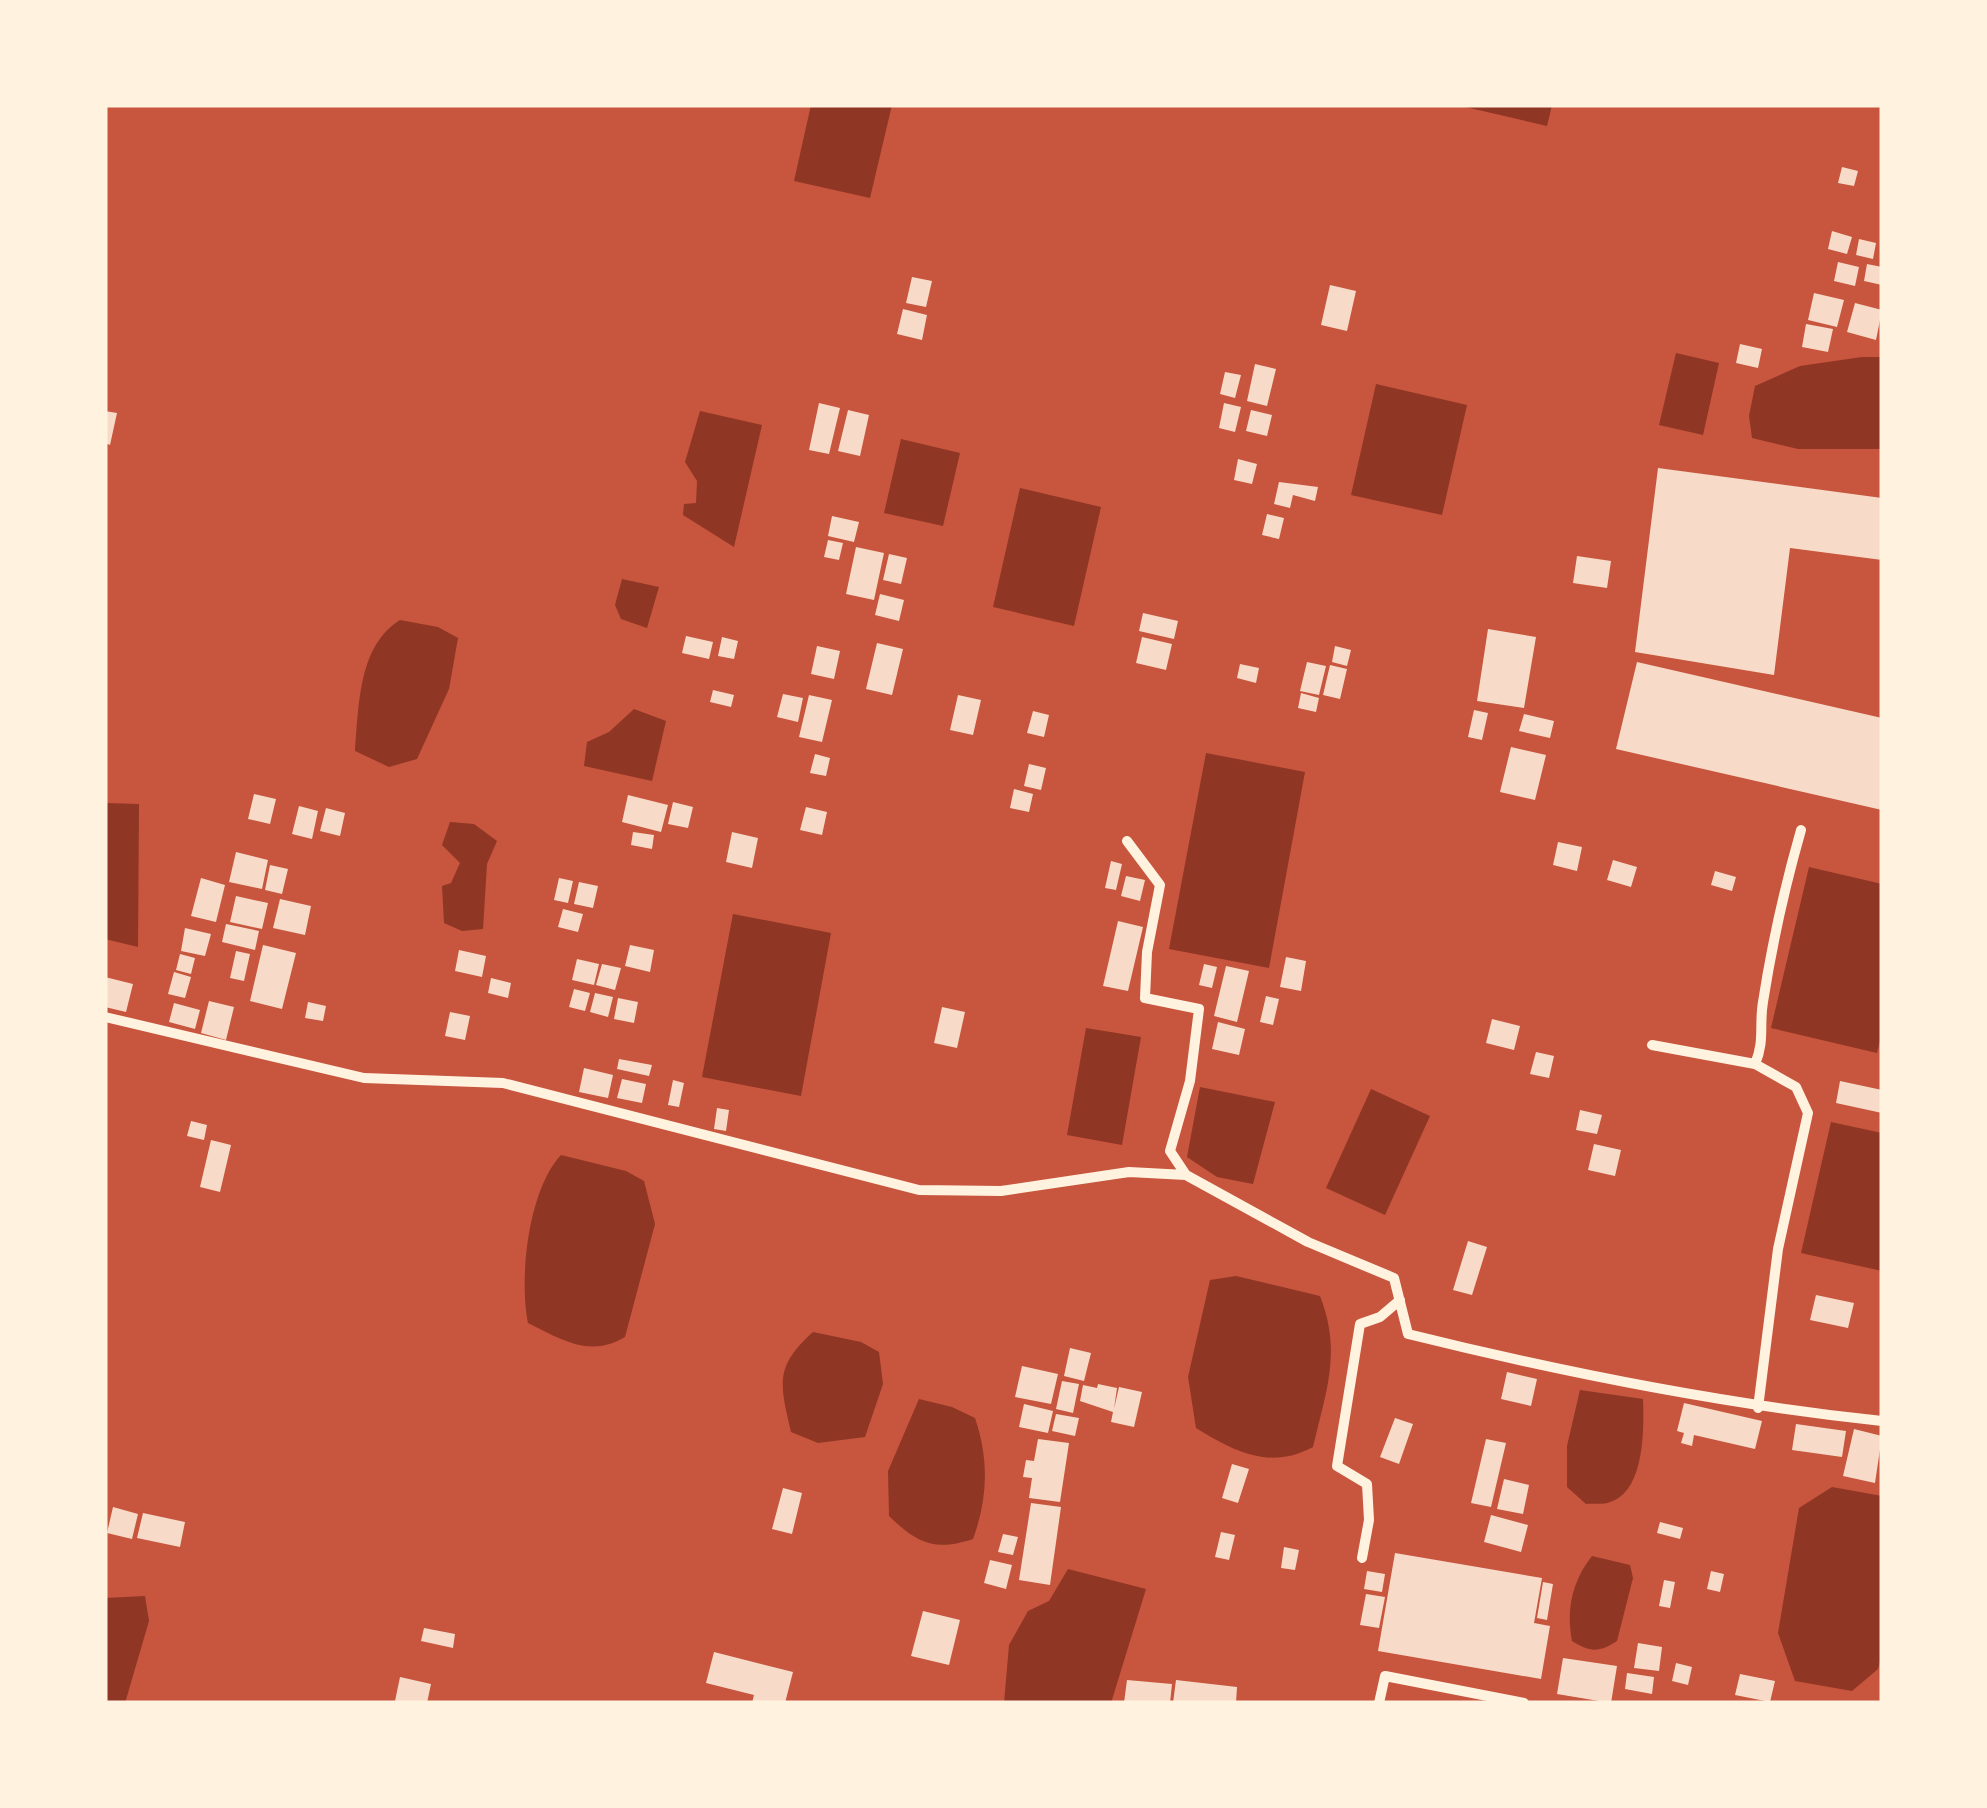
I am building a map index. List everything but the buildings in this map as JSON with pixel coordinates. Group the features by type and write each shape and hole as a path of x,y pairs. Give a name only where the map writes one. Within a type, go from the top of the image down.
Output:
{"street":[{"path":"1754,1064 1764,1043 1762,1008 1787,878 1801,830"},
{"path":"1127,841 1160,885 1147,952 1145,998 1199,1009 1190,1081 1170,1151 1186,1175"},
{"path":"105,1017 364,1078 503,1083 919,1190 1001,1191 1129,1172 1186,1175 1308,1242 1394,1278 1408,1334 1563,1372 1758,1408 1882,1421"},
{"path":"1652,1045 1754,1064 1796,1087 1808,1113 1778,1248 1758,1408"},
{"path":"1362,1558 1369,1520 1367,1484 1337,1466 1340,1443 1360,1324 1380,1317 1400,1300"},
{"path":"1379,1703 1385,1676 1524,1703"}],"path":[{"path":"793,1703 800,1703"}],"shaded area":[{"path":"811,105 892,105 870,198 794,181"},
{"path":"1457,105 1552,105 1547,126"},
{"path":"1676,353 1719,363 1703,435 1659,425"},
{"path":"1882,357 1882,449 1798,449 1752,438 1749,416 1755,386 1800,366"},
{"path":"1376,384 1467,405 1442,515 1351,495"},
{"path":"700,411 762,425 734,547 683,515 684,504 696,503 697,481 685,462"},
{"path":"901,439 960,453 943,526 884,513"},
{"path":"1020,488 1101,507 1074,626 993,607"},
{"path":"622,579 659,587 647,628 621,619 615,605"},
{"path":"400,620 438,627 458,638 449,689 417,759 389,767 355,751 368,661 386,631"},
{"path":"634,709 666,721 652,781 584,766 587,742 609,732"},
{"path":"1206,753 1305,772 1269,968 1169,949"},
{"path":"105,803 139,804 138,947 105,939"},
{"path":"450,822 474,824 497,841 487,864 483,929 462,931 444,923 442,886 451,883 460,863 442,845"},
{"path":"1809,867 1882,884 1882,1032 1877,1053 1771,1028"},
{"path":"733,914 831,933 801,1096 702,1077"},
{"path":"1086,1028 1141,1037 1122,1145 1067,1135"},
{"path":"1200,1087 1275,1102 1253,1184 1217,1177 1187,1157"},
{"path":"1371,1089 1430,1116 1385,1215 1326,1188"},
{"path":"1831,1122 1882,1133 1882,1271 1801,1253"},
{"path":"561,1155 626,1171 644,1181 655,1224 625,1337 600,1346 576,1344 528,1323 525,1283 529,1235 541,1190"},
{"path":"1236,1276 1320,1296 1327,1316 1331,1354 1327,1389 1313,1447 1297,1454 1253,1455 1196,1428 1188,1377 1210,1280"},
{"path":"813,1332 861,1342 879,1352 883,1384 865,1437 818,1443 791,1432 783,1377 800,1344"},
{"path":"1580,1390 1643,1399 1642,1441 1636,1472 1622,1496 1608,1503 1586,1504 1567,1487 1567,1446"},
{"path":"919,1399 952,1407 975,1418 983,1448 985,1479 973,1539 937,1545 908,1533 889,1516 888,1471"},
{"path":"1832,1487 1882,1496 1882,1654 1878,1669 1852,1691 1795,1681 1778,1633 1799,1508"},
{"path":"1592,1556 1630,1565 1633,1578 1617,1641 1595,1650 1572,1641 1570,1618 1575,1586"},
{"path":"1068,1569 1146,1589 1111,1703 1004,1703 1009,1645 1028,1611 1049,1601"},
{"path":"145,1596 149,1621 125,1703 105,1703 105,1598"}]}
